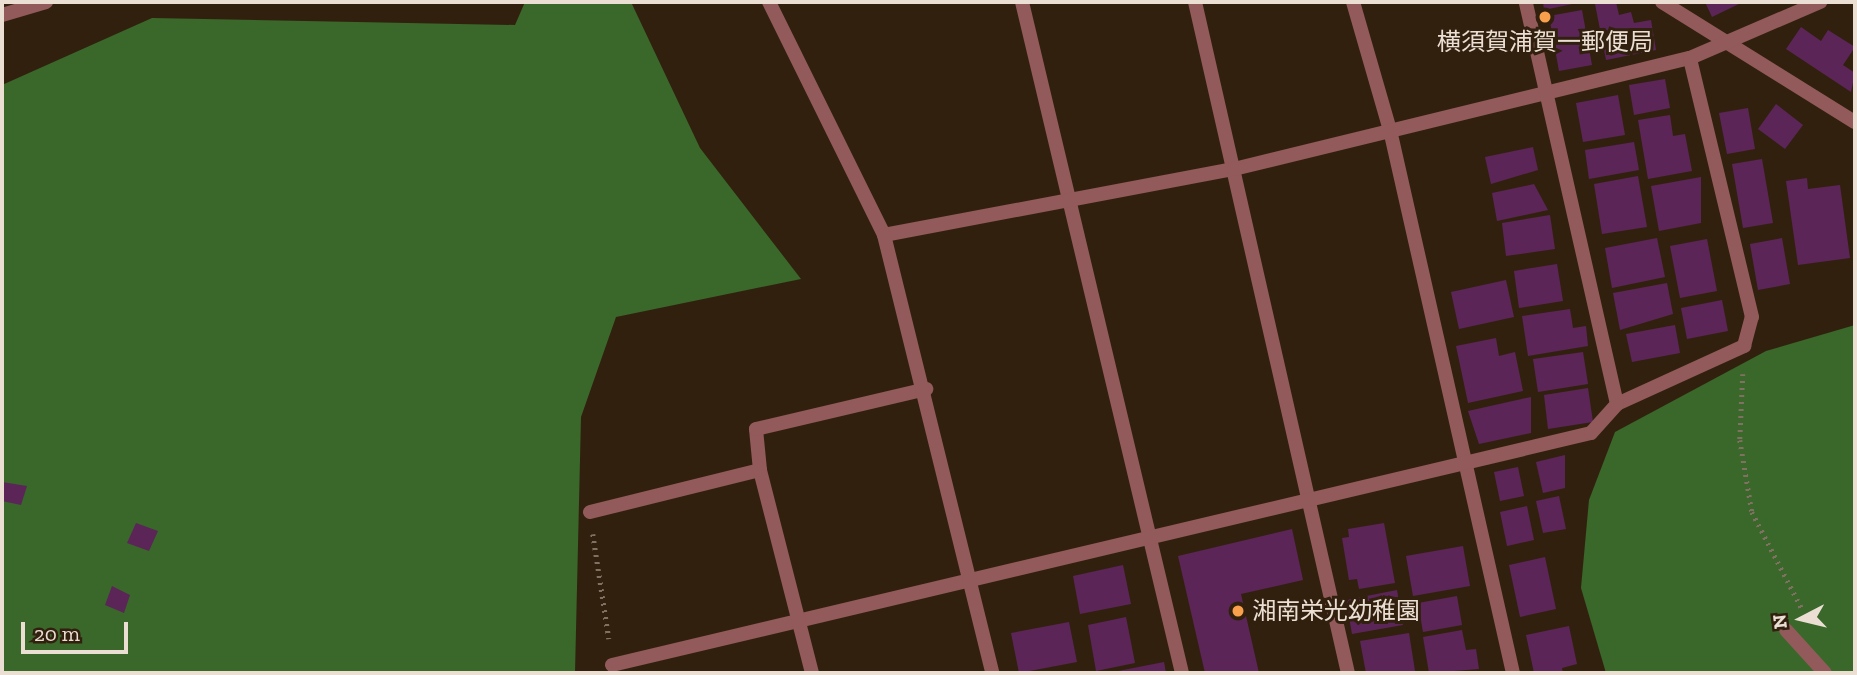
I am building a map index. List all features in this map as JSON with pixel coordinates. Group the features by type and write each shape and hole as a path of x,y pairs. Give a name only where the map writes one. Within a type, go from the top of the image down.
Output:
{"street":[{"path":"2,15 46,2"},
{"path":"769,2 884,235 926,389 992,673"},
{"path":"1023,2 1182,673"},
{"path":"1195,2 1312,496 1348,673"},
{"path":"1353,2 1390,130 1513,673"},
{"path":"1527,2 1618,404"},
{"path":"1662,2 1727,39 1855,122"},
{"path":"884,235 1234,169 1690,58 1811,3"},
{"path":"612,665 1312,496 1466,465 1591,433 1618,404 1744,346 1752,317 1690,58"},
{"path":"812,673 760,470 756,429 926,389"},
{"path":"590,512 760,470"},
{"path":"1786,630 1825,673"}],"path":[{"path":"1744,346 1740,440 1752,512 1806,608 1786,630"},
{"path":"590,512 612,665"}],"green space":[{"path":"525,2 631,2 700,148 801,279 616,317 581,417 575,673 2,673 2,85 152,18 515,25"},
{"path":"1855,325 1855,673 1606,673 1581,588 1589,500 1615,432 1766,351"}],"building":[{"path":"1543,2 1577,2 1577,3 1544,10"},
{"path":"1616,2 1619,15 1631,12 1634,23 1651,20 1656,50 1606,60 1595,4"},
{"path":"1705,2 1743,2 1712,17"},
{"path":"1582,10 1592,65 1559,71 1549,16"},
{"path":"1801,27 1821,41 1828,30 1855,47 1843,65 1855,73 1851,92 1786,49"},
{"path":"1665,79 1670,108 1634,115 1629,85"},
{"path":"1618,95 1625,135 1583,142 1576,103"},
{"path":"1776,104 1803,125 1785,149 1758,129"},
{"path":"1748,108 1755,149 1727,154 1719,113"},
{"path":"1670,115 1673,136 1685,134 1692,171 1648,179 1638,120"},
{"path":"1634,142 1639,170 1589,179 1585,150"},
{"path":"1533,147 1538,170 1491,184 1485,157"},
{"path":"1762,159 1773,223 1743,228 1732,164"},
{"path":"1638,176 1647,227 1602,234 1594,184"},
{"path":"1701,177 1701,223 1659,231 1651,186"},
{"path":"1807,178 1808,189 1840,185 1850,258 1798,265 1786,181"},
{"path":"1534,184 1548,210 1497,221 1492,193"},
{"path":"1550,215 1555,249 1506,256 1502,223"},
{"path":"1657,238 1665,277 1612,288 1605,248"},
{"path":"1782,238 1790,284 1758,290 1750,244"},
{"path":"1707,239 1717,291 1680,298 1670,246"},
{"path":"1557,264 1563,301 1519,308 1514,271"},
{"path":"1506,280 1514,317 1459,329 1451,292"},
{"path":"1667,283 1673,314 1620,330 1613,293"},
{"path":"1722,300 1728,331 1687,339 1681,308"},
{"path":"1570,309 1573,328 1586,326 1588,346 1528,356 1522,316"},
{"path":"1675,325 1680,353 1632,362 1626,334"},
{"path":"1496,338 1499,356 1515,352 1523,391 1468,403 1456,346"},
{"path":"1583,352 1588,384 1538,392 1533,359"},
{"path":"1588,388 1593,422 1548,429 1544,395"},
{"path":"1531,397 1531,433 1479,444 1468,411"},
{"path":"1565,455 1565,488 1543,493 1536,462"},
{"path":"1518,467 1524,496 1500,501 1494,472"},
{"path":"2,482 27,486 21,505 2,501"},
{"path":"1559,496 1566,529 1543,533 1536,501"},
{"path":"1527,506 1534,540 1507,546 1500,512"},
{"path":"136,523 158,531 149,551 127,543"},
{"path":"1384,523 1395,583 1359,589 1357,579 1349,580 1342,538 1349,537 1348,529"},
{"path":"1292,529 1303,580 1241,594 1259,673 1205,673 1178,556"},
{"path":"1463,546 1470,586 1413,596 1406,556"},
{"path":"1545,557 1556,609 1520,617 1509,565"},
{"path":"1123,565 1131,604 1080,614 1073,576"},
{"path":"112,586 130,595 124,613 105,605"},
{"path":"1397,590 1403,625 1352,634 1346,600"},
{"path":"1457,596 1462,625 1423,632 1418,603"},
{"path":"1126,617 1135,663 1096,671 1088,625"},
{"path":"1069,622 1077,662 1019,673 1011,633"},
{"path":"1569,626 1577,664 1562,668 1563,673 1534,673 1526,635"},
{"path":"1462,630 1466,650 1476,649 1479,669 1429,673 1423,637"},
{"path":"1409,633 1415,671 1366,673 1360,641"},
{"path":"1164,662 1166,673 1113,672"}],"place":[{"name":"横須賀浦賀一郵便局","path":"1545,17"},
{"name":"湘南栄光幼稚園","path":"1238,611"}]}
